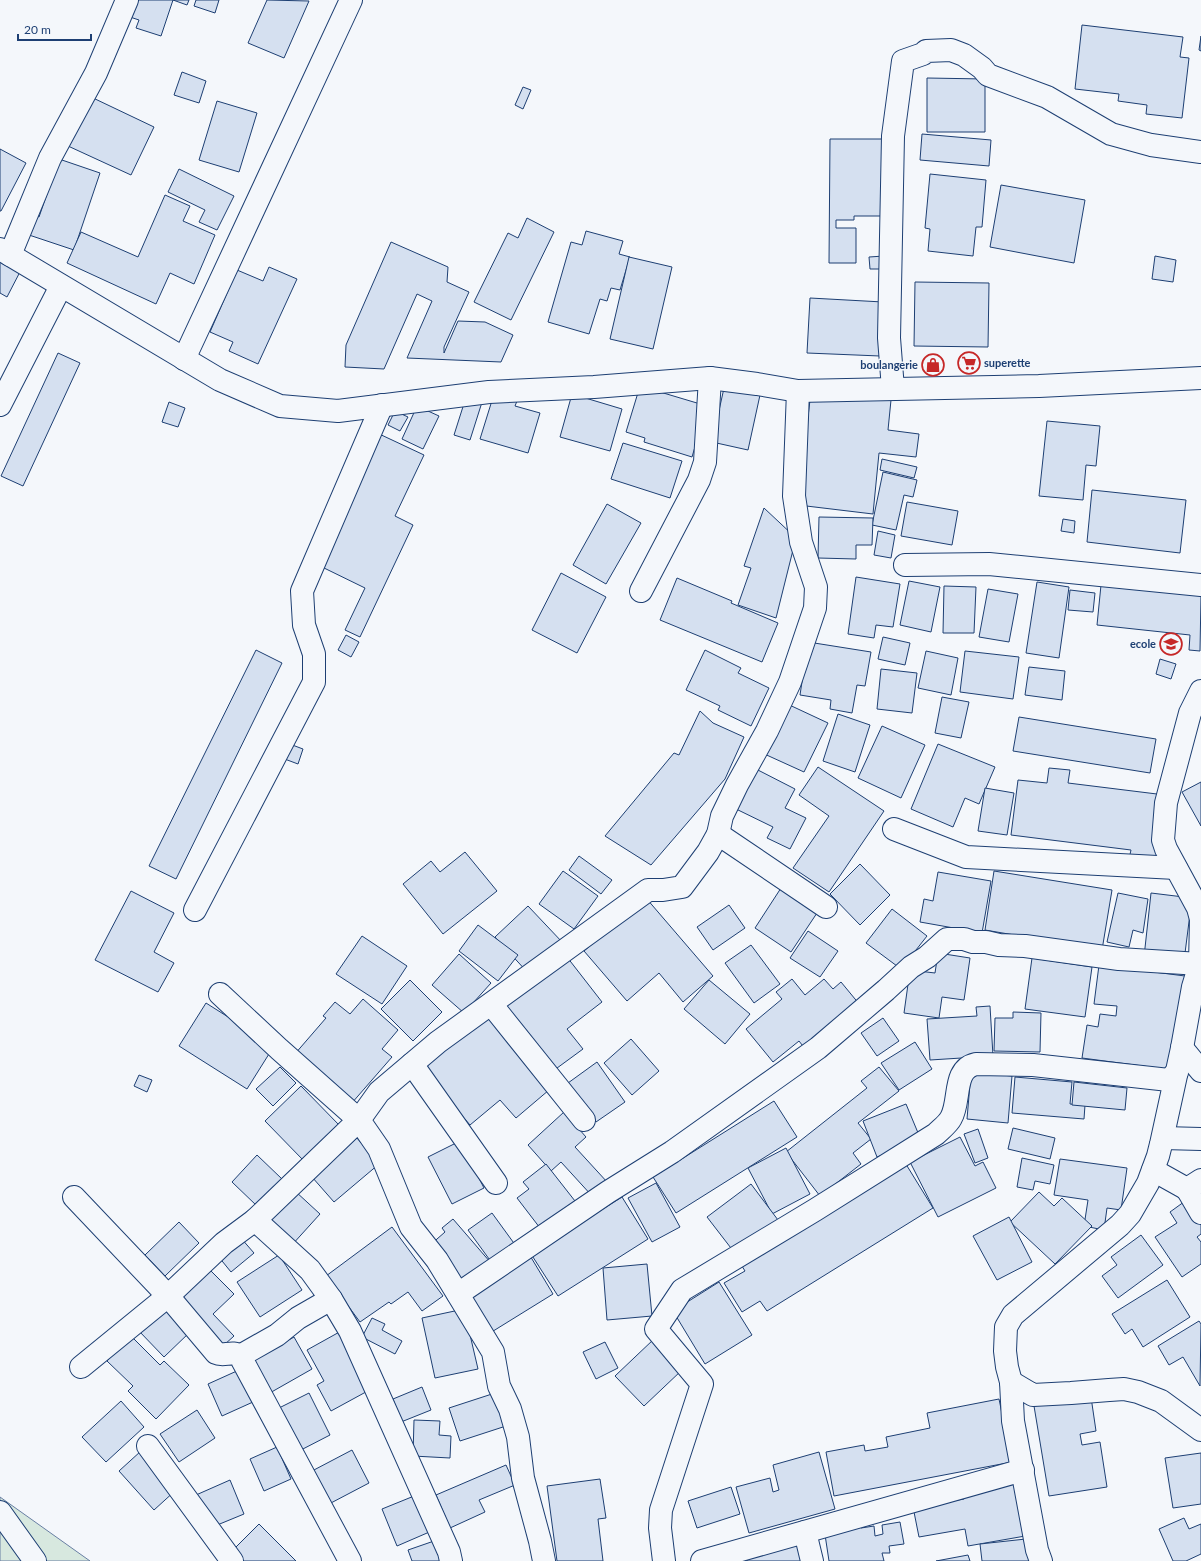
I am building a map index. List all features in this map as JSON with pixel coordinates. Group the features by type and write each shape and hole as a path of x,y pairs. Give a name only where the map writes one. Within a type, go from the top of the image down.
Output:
{"street":[{"path":"127,0 96,73 50,158 5,252 220,380 280,406 338,411 488,392 594,388 710,378 798,391 1039,386 1201,378"},
{"path":"184,359 351,0"},
{"path":"893,389 890,338 893,136 903,62 931,50 951,50 982,68 988,75 1046,97 1111,134 1151,145 1201,152"},
{"path":"0,405 61,286"},
{"path":"641,591 699,480 705,462 710,378"},
{"path":"81,1367 168,1296 224,1243 255,1220 359,1120 379,1092 438,1042 648,890 663,890 682,886 708,852 718,834 722,816 737,785 767,731 790,682 815,608 816,587 800,542 794,496 798,391"},
{"path":"196,910 314,682 314,654 304,625 302,591 382,405"},
{"path":"905,565 989,564 1201,585"},
{"path":"1041,1561 1037,1550 1013,1420 1011,1382 1007,1367 1005,1343 1006,1327 1010,1319 1120,1225 1130,1214 1148,1182 1158,1156 1182,1048 1193,987 1200,964 1201,919 1198,908 1163,840 1166,803 1190,713 1201,691"},
{"path":"894,829 966,856 1180,875 1201,896"},
{"path":"718,834 826,907"},
{"path":"458,1294 608,1192 672,1152 818,1048 886,990 910,967 933,952 947,939 964,938 973,942 986,942 999,946 1025,946 1118,959 1200,964"},
{"path":"220,994 359,1120 379,1149 411,1227 437,1260 493,1352 500,1386 510,1409 518,1437 523,1478 540,1540 544,1561"},
{"path":"491,1004 584,1120"},
{"path":"1182,1048 1201,1071"},
{"path":"412,1064 496,1183"},
{"path":"664,1561 660,1528 661,1510 702,1384 656,1329 682,1290 933,1137 952,1117 962,1073 968,1066 976,1064 1033,1065 1169,1080 1177,1072"},
{"path":"1163,1138 1201,1139"},
{"path":"1153,1170 1194,1185 1201,1213"},
{"path":"74,1197 168,1296 216,1353 222,1355 233,1352 240,1356 350,1561"},
{"path":"255,1220 310,1270 331,1299 350,1331 445,1544 451,1561"},
{"path":"240,1356 276,1335 298,1318 331,1299"},
{"path":"1011,1382 1033,1395 1124,1389 1138,1392 1161,1401 1201,1430"},
{"path":"148,1446 232,1561"},
{"path":"702,1561 1023,1470"},
{"path":"0,1512 35,1561"},
{"path":"805,1532 812,1561"}],"shaded area":[{"path":"0,1497 90,1561 0,1561"}],"building":[{"path":"135,0 173,0 161,36 136,28 139,20 130,17"},
{"path":"173,0 189,0 187,5"},
{"path":"196,0 219,0 215,13 194,6"},
{"path":"267,0 309,1 284,58 248,43"},
{"path":"1082,25 1183,37 1180,57 1189,58 1182,118 1146,114 1147,105 1118,101 1119,94 1075,89"},
{"path":"1201,36 1201,51 1199,50"},
{"path":"182,72 206,81 199,103 174,95"},
{"path":"927,78 985,79 985,132 927,132"},
{"path":"523,87 531,90 523,109 515,105"},
{"path":"91,97 154,127 131,175 68,146"},
{"path":"217,101 257,113 239,172 199,160"},
{"path":"922,134 991,140 989,166 920,160"},
{"path":"830,139 883,139 883,216 854,216 854,220 836,220 836,228 856,228 856,263 829,263"},
{"path":"0,149 26,163 1,211 0,211"},
{"path":"59,159 100,173 74,250 26,234 33,214 39,217"},
{"path":"179,169 234,196 217,230 199,222 205,210 168,192"},
{"path":"930,174 986,180 982,227 976,227 973,256 928,251 930,229 925,228"},
{"path":"1001,185 1085,200 1074,263 990,247"},
{"path":"165,195 190,206 183,221 215,235 194,284 170,273 156,304 67,263 81,232 138,257"},
{"path":"527,218 554,232 511,320 474,302 508,233 518,238"},
{"path":"586,231 623,241 619,254 630,257 620,290 611,288 607,301 600,299 589,334 548,322 571,242 582,245"},
{"path":"391,242 448,267 447,282 469,292 444,347 444,353 458,321 485,322 513,335 501,362 407,358 432,301 417,294 384,369 345,367 346,345"},
{"path":"0,256 22,268 7,297 0,293"},
{"path":"884,256 885,269 870,269 869,257"},
{"path":"1155,256 1176,260 1173,282 1152,279"},
{"path":"629,257 672,267 653,349 610,339"},
{"path":"269,267 297,279 258,364 229,351 233,342 210,332 237,270 263,281"},
{"path":"915,282 989,283 988,347 914,346"},
{"path":"810,298 883,302 880,356 807,353"},
{"path":"58,353 80,363 23,486 1,476"},
{"path":"640,386 707,406 692,457 644,442 645,438 626,432"},
{"path":"724,388 760,395 748,450 712,442"},
{"path":"811,391 891,400 888,430 919,434 916,457 879,453 873,514 798,505"},
{"path":"467,394 483,399 470,440 454,435"},
{"path":"494,394 517,401 515,406 540,413 528,453 480,439"},
{"path":"572,394 622,409 610,451 560,437"},
{"path":"169,402 185,408 178,427 162,422"},
{"path":"417,406 439,416 423,449 402,439"},
{"path":"395,411 408,417 400,431 388,425"},
{"path":"1047,421 1100,426 1096,466 1086,465 1083,500 1039,496"},
{"path":"375,432 424,455 395,516 413,525 360,637 345,630 365,588 322,567"},
{"path":"623,443 682,461 670,498 611,479"},
{"path":"882,459 917,467 914,478 880,470"},
{"path":"883,472 917,480 913,497 904,495 896,530 872,525"},
{"path":"1092,490 1186,500 1180,553 1087,542"},
{"path":"907,502 958,511 952,545 901,536"},
{"path":"607,504 641,523 606,584 573,565"},
{"path":"764,508 796,538 776,618 738,605 751,568 744,566"},
{"path":"819,517 873,518 872,545 856,545 856,559 818,558"},
{"path":"1063,519 1075,521 1074,533 1061,531"},
{"path":"878,531 895,535 891,558 874,555"},
{"path":"561,573 606,597 577,653 532,630"},
{"path":"856,577 900,584 893,627 876,625 874,638 848,634"},
{"path":"677,578 732,601 731,603 778,623 762,662 660,620"},
{"path":"909,581 940,587 931,632 900,625"},
{"path":"1037,582 1069,587 1059,658 1026,653"},
{"path":"1101,585 1201,595 1200,651 1189,650 1190,635 1097,625"},
{"path":"944,586 976,587 974,633 943,633"},
{"path":"988,589 1018,594 1009,642 979,637"},
{"path":"1070,590 1095,593 1093,612 1068,610"},
{"path":"346,635 359,642 351,657 338,650"},
{"path":"883,637 910,643 905,665 878,659"},
{"path":"808,642 871,652 865,686 857,685 852,713 830,709 831,700 800,695"},
{"path":"256,650 282,663 176,879 149,866"},
{"path":"705,650 741,668 738,673 769,688 751,726 718,710 720,706 686,690"},
{"path":"926,651 958,658 951,695 918,688"},
{"path":"965,651 1019,657 1013,699 960,692"},
{"path":"1160,659 1176,664 1171,679 1156,674"},
{"path":"1029,667 1065,671 1062,700 1025,695"},
{"path":"881,669 917,673 912,713 877,709"},
{"path":"942,697 969,702 961,738 935,733"},
{"path":"783,702 828,723 804,772 760,752"},
{"path":"700,711 713,723 744,737 725,779 651,865 605,836 674,753 679,755"},
{"path":"838,714 870,725 855,772 823,761"},
{"path":"1019,717 1156,739 1150,773 1013,751"},
{"path":"882,726 925,745 901,798 858,778"},
{"path":"287,743 303,749 298,764 282,758"},
{"path":"938,744 995,767 979,804 965,798 953,827 911,809"},
{"path":"818,767 884,811 829,892 793,868 829,816 799,795"},
{"path":"754,768 795,789 785,808 806,818 790,849 767,838 773,827 734,808"},
{"path":"1049,768 1070,770 1068,783 1165,795 1158,859 1128,863 1131,850 1011,835 1018,780 1047,783"},
{"path":"1201,782 1201,826 1182,792"},
{"path":"985,788 1014,793 1007,835 978,831"},
{"path":"465,852 497,891 443,934 403,884 431,861 440,872"},
{"path":"579,856 612,880 601,894 569,870"},
{"path":"860,864 890,895 860,925 830,894"},
{"path":"563,871 598,896 574,929 539,904"},
{"path":"994,871 1112,890 1102,950 985,930"},
{"path":"938,872 991,881 982,933 920,922 924,899 933,901"},
{"path":"781,888 817,913 791,952 755,928"},
{"path":"131,891 174,913 154,952 174,963 158,992 95,960"},
{"path":"1118,893 1148,899 1143,933 1133,930 1129,947 1107,942"},
{"path":"1151,893 1192,898 1184,961 1144,957"},
{"path":"646,898 713,976 683,1002 659,973 627,1001 584,951"},
{"path":"729,905 745,928 713,950 697,927"},
{"path":"528,906 563,943 529,974 495,937"},
{"path":"892,909 927,936 901,969 866,943"},
{"path":"478,925 518,955 498,981 459,951"},
{"path":"808,931 838,951 820,977 790,958"},
{"path":"362,936 407,966 382,1004 336,974"},
{"path":"751,945 780,984 754,1003 725,963"},
{"path":"938,953 970,958 964,1000 942,997 939,1018 904,1013 910,970 935,973"},
{"path":"459,954 491,983 464,1013 432,985"},
{"path":"567,957 602,1002 567,1029 583,1049 553,1071 502,1006"},
{"path":"1032,958 1092,967 1085,1017 1025,1009"},
{"path":"1099,965 1185,976 1173,1070 1082,1058 1087,1025 1098,1027 1100,1014 1116,1016 1117,1006 1094,1004"},
{"path":"792,979 805,995 824,979 833,989 841,982 860,1005 806,1050 799,1041 773,1062 746,1029 782,999 776,992"},
{"path":"410,980 442,1012 413,1041 381,1009"},
{"path":"709,980 750,1014 725,1044 684,1009"},
{"path":"363,999 398,1030 382,1049 392,1057 351,1104 294,1055 326,1018 323,1016 335,1002 350,1014"},
{"path":"206,1003 274,1046 247,1089 179,1046"},
{"path":"990,1006 993,1056 930,1060 927,1019 977,1016 976,1007"},
{"path":"1013,1012 1041,1013 1040,1052 994,1051 995,1018 1013,1018"},
{"path":"484,1013 549,1090 516,1118 500,1100 470,1125 420,1067"},
{"path":"883,1018 899,1041 877,1056 861,1033"},
{"path":"631,1039 659,1071 632,1095 604,1063"},
{"path":"915,1042 932,1069 899,1090 881,1063"},
{"path":"597,1062 625,1102 596,1122 568,1083"},
{"path":"280,1067 296,1083 273,1106 256,1089"},
{"path":"879,1067 899,1091 858,1123 871,1139 853,1153 861,1164 820,1196 786,1152 867,1088 861,1081"},
{"path":"971,1072 1012,1076 1008,1123 967,1119"},
{"path":"139,1075 152,1080 147,1092 134,1086"},
{"path":"1015,1077 1072,1082 1070,1104 1085,1105 1084,1119 1012,1113"},
{"path":"1074,1082 1127,1088 1125,1110 1072,1105"},
{"path":"301,1086 340,1126 304,1161 265,1121"},
{"path":"774,1101 797,1137 676,1213 653,1177"},
{"path":"906,1104 921,1140 877,1157 863,1121"},
{"path":"564,1112 586,1137 575,1147 608,1183 593,1197 561,1162 551,1171 528,1145"},
{"path":"1013,1128 1055,1138 1050,1159 1008,1149"},
{"path":"978,1129 988,1158 975,1163 964,1134"},
{"path":"960,1137 975,1166 983,1162 996,1188 938,1217 910,1162"},
{"path":"357,1138 379,1164 334,1202 312,1177"},
{"path":"460,1141 484,1188 452,1204 428,1157"},
{"path":"786,1148 810,1194 772,1214 748,1168"},
{"path":"257,1155 282,1179 257,1206 232,1182"},
{"path":"1022,1158 1054,1165 1050,1184 1035,1181 1033,1190 1017,1187"},
{"path":"1060,1159 1127,1168 1121,1210 1107,1208 1104,1230 1084,1226 1088,1200 1054,1195"},
{"path":"904,1161 933,1208 767,1311 760,1301 742,1312 724,1283 745,1271 740,1263"},
{"path":"546,1164 575,1201 540,1228 517,1198 529,1189 523,1182"},
{"path":"656,1183 680,1227 652,1242 628,1198"},
{"path":"751,1184 778,1220 734,1252 707,1217"},
{"path":"295,1191 320,1214 291,1246 266,1222"},
{"path":"1039,1192 1054,1206 1062,1198 1092,1226 1055,1264 1010,1222"},
{"path":"622,1197 648,1239 558,1296 531,1254"},
{"path":"1188,1199 1201,1219 1201,1234 1197,1237 1201,1242 1201,1264 1182,1277 1155,1237 1177,1223 1170,1212"},
{"path":"492,1213 516,1246 492,1263 468,1230"},
{"path":"1009,1217 1032,1262 997,1280 973,1236"},
{"path":"453,1219 491,1263 464,1286 429,1246 445,1232 442,1228"},
{"path":"179,1222 199,1243 165,1276 145,1255"},
{"path":"392,1227 443,1296 422,1311 408,1292 391,1304 389,1302 360,1322 326,1276"},
{"path":"1141,1235 1163,1265 1118,1298 1102,1276 1117,1265 1111,1257"},
{"path":"240,1237 254,1253 231,1272 218,1256"},
{"path":"529,1254 553,1294 490,1333 465,1293"},
{"path":"279,1255 302,1290 260,1317 237,1282"},
{"path":"647,1264 652,1316 607,1320 603,1268"},
{"path":"208,1268 234,1294 213,1314 234,1336 224,1345 178,1297"},
{"path":"1167,1280 1190,1317 1143,1347 1132,1329 1125,1334 1112,1314"},
{"path":"719,1282 752,1335 705,1364 673,1311"},
{"path":"164,1305 190,1332 164,1357 138,1330"},
{"path":"464,1309 478,1369 435,1378 422,1318"},
{"path":"372,1318 385,1324 382,1330 402,1341 395,1354 362,1337"},
{"path":"1199,1321 1201,1324 1200,1386 1183,1357 1169,1365 1158,1346"},
{"path":"343,1330 375,1387 331,1411 317,1385 324,1381 307,1350"},
{"path":"131,1336 160,1365 164,1361 189,1385 156,1419 128,1391 133,1386 107,1361"},
{"path":"294,1337 312,1369 268,1394 250,1362"},
{"path":"654,1339 682,1370 644,1406 615,1376"},
{"path":"605,1342 618,1368 596,1379 583,1352"},
{"path":"239,1370 253,1402 222,1416 208,1384"},
{"path":"422,1387 431,1410 401,1422 393,1399"},
{"path":"309,1393 330,1435 299,1451 277,1409"},
{"path":"495,1393 506,1426 460,1441 449,1408"},
{"path":"1091,1397 1096,1431 1080,1434 1082,1445 1100,1442 1107,1487 1049,1496 1034,1406"},
{"path":"999,1399 1012,1462 834,1496 826,1452 864,1445 865,1451 888,1447 886,1437 930,1428 927,1413"},
{"path":"121,1401 144,1427 106,1462 82,1437"},
{"path":"197,1410 215,1438 179,1462 160,1434"},
{"path":"414,1420 440,1421 439,1435 451,1436 450,1458 413,1456"},
{"path":"277,1447 291,1479 264,1491 250,1459"},
{"path":"352,1450 369,1483 329,1504 312,1471"},
{"path":"141,1451 176,1490 154,1510 119,1471"},
{"path":"819,1452 835,1509 749,1533 736,1487 770,1478 773,1492 779,1490 773,1465"},
{"path":"1201,1453 1201,1504 1173,1508 1165,1458"},
{"path":"506,1465 515,1485 479,1500 485,1512 450,1528 436,1495"},
{"path":"600,1479 606,1518 598,1519 603,1561 557,1561 547,1486"},
{"path":"1022,1479 1031,1535 968,1546 965,1529 919,1537 913,1507 964,1499 962,1489"},
{"path":"230,1480 244,1514 210,1528 196,1495"},
{"path":"731,1487 740,1514 697,1528 688,1501"},
{"path":"419,1494 434,1530 397,1546 382,1509"},
{"path":"1184,1518 1189,1529 1201,1524 1201,1554 1186,1561 1173,1561 1159,1529"},
{"path":"860,1522 861,1528 874,1526 875,1536 883,1534 882,1525 900,1522 904,1544 889,1546 890,1553 882,1553 884,1561 829,1561 824,1528"},
{"path":"259,1524 296,1561 239,1561 230,1553"},
{"path":"1035,1538 1032,1561 982,1561 980,1544"},
{"path":"801,1540 805,1561 747,1561 745,1552"},
{"path":"434,1541 441,1561 412,1561 408,1550"},
{"path":"968,1555 970,1561 936,1561"}],"place":[{"name":"superette","path":"969,363"},
{"name":"boulangerie","path":"933,365"},
{"name":"ecole","path":"1171,644"}]}
